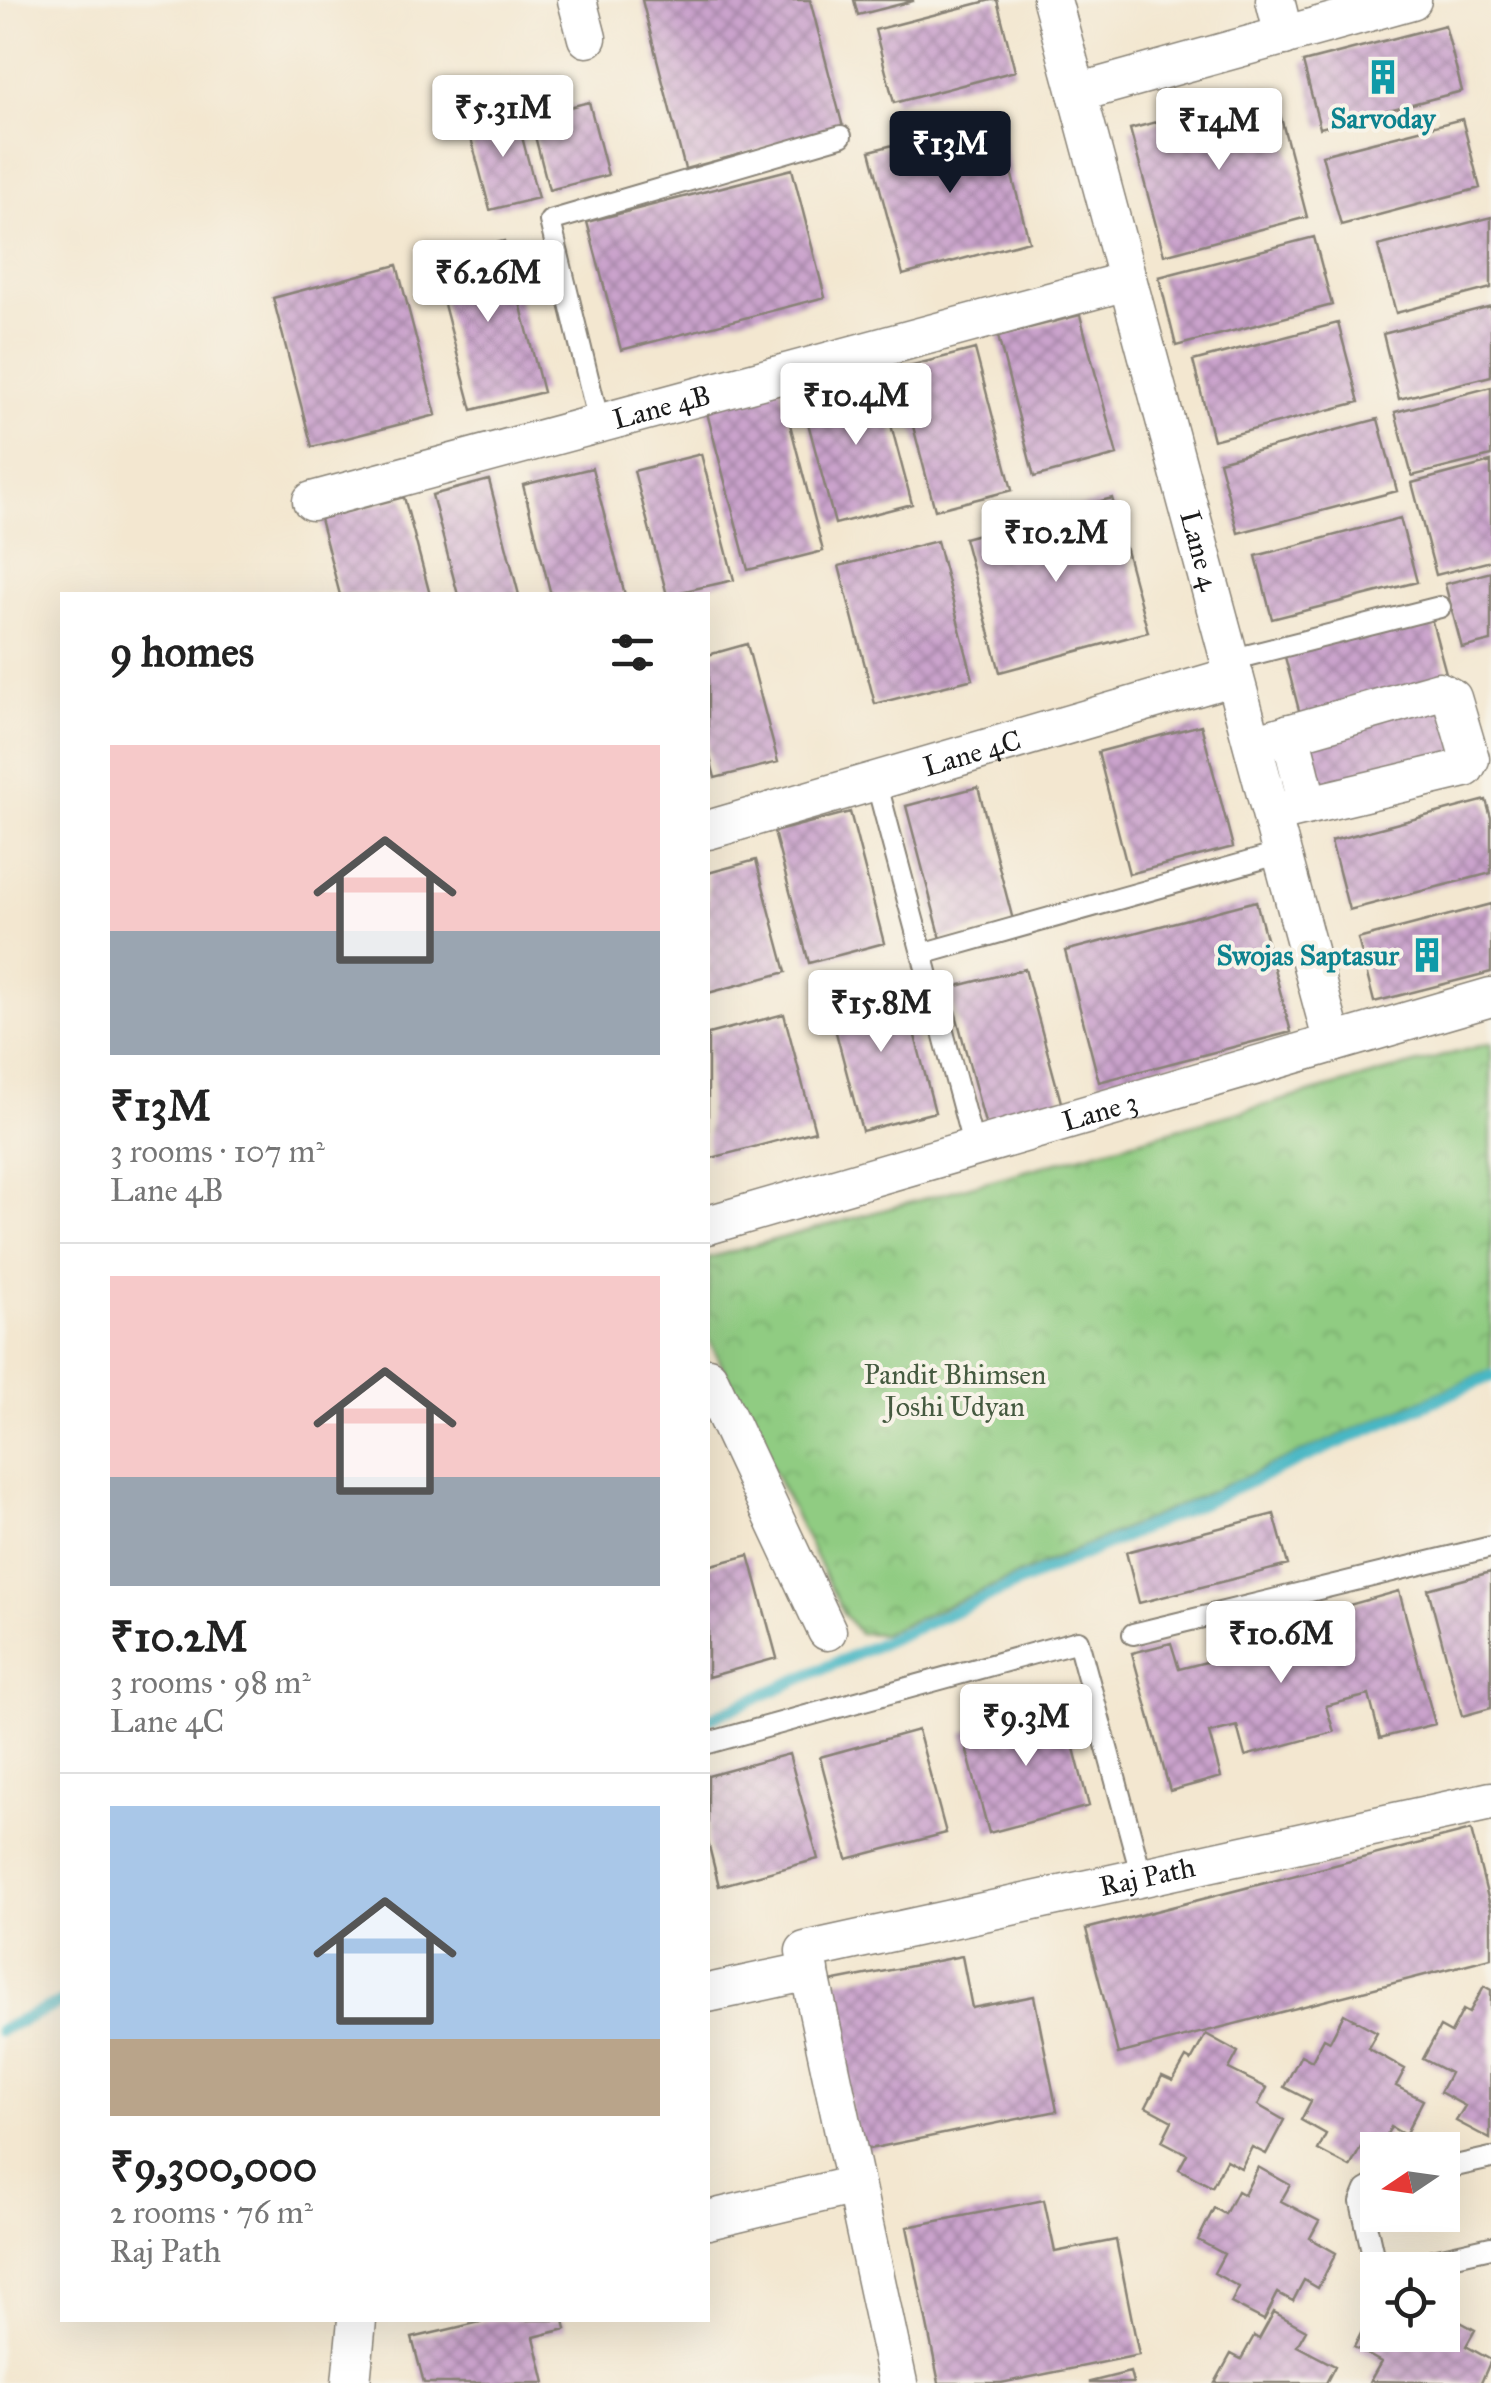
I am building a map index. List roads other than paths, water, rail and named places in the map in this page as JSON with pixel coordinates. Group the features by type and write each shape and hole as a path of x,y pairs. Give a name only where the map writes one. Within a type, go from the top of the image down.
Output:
{"street":[{"path":"577,0 587,38"},
{"name":"Lane 4","path":"1052,0 1334,1043"},
{"path":"1076,93 1279,18 1412,0"},
{"name":"Lane 4B","path":"312,501 1128,281"},
{"name":"Lane 4C","path":"710,829 1232,668"},
{"path":"1253,744 1439,691 1452,698 1470,759 1465,768 1272,814"},
{"path":"1290,733 1308,804"},
{"name":"Lane 3","path":"710,1224 1491,997"},
{"path":"710,1381 827,1631"},
{"name":"Raj Path","path":"710,1992 808,1961 1142,1877 1491,1801"},
{"path":"808,1961 898,2383"},
{"path":"710,2220 855,2186"},
{"path":"351,2383 357,2322"}],"lane":[{"path":"599,423 550,221 842,136"},
{"path":"1232,668 1440,606"},
{"path":"876,781 974,1148"},
{"path":"922,954 1282,853"},
{"path":"1133,1634 1491,1547"},
{"path":"710,1741 1078,1641 1142,1877"},
{"path":"1460,2165 1491,2158"},
{"path":"1460,2254 1491,2247"}],"waterway":[{"path":"710,1718 1491,1376"},
{"path":"0,2030 60,2003"}],"place":[{"name":"Sarvoday","path":"1383,77"},
{"name":"Swojas Saptasur","path":"1427,955"}],"park label":[{"name":"Pandit Bhimsen Joshi Udyan","path":"955,1390"}]}
